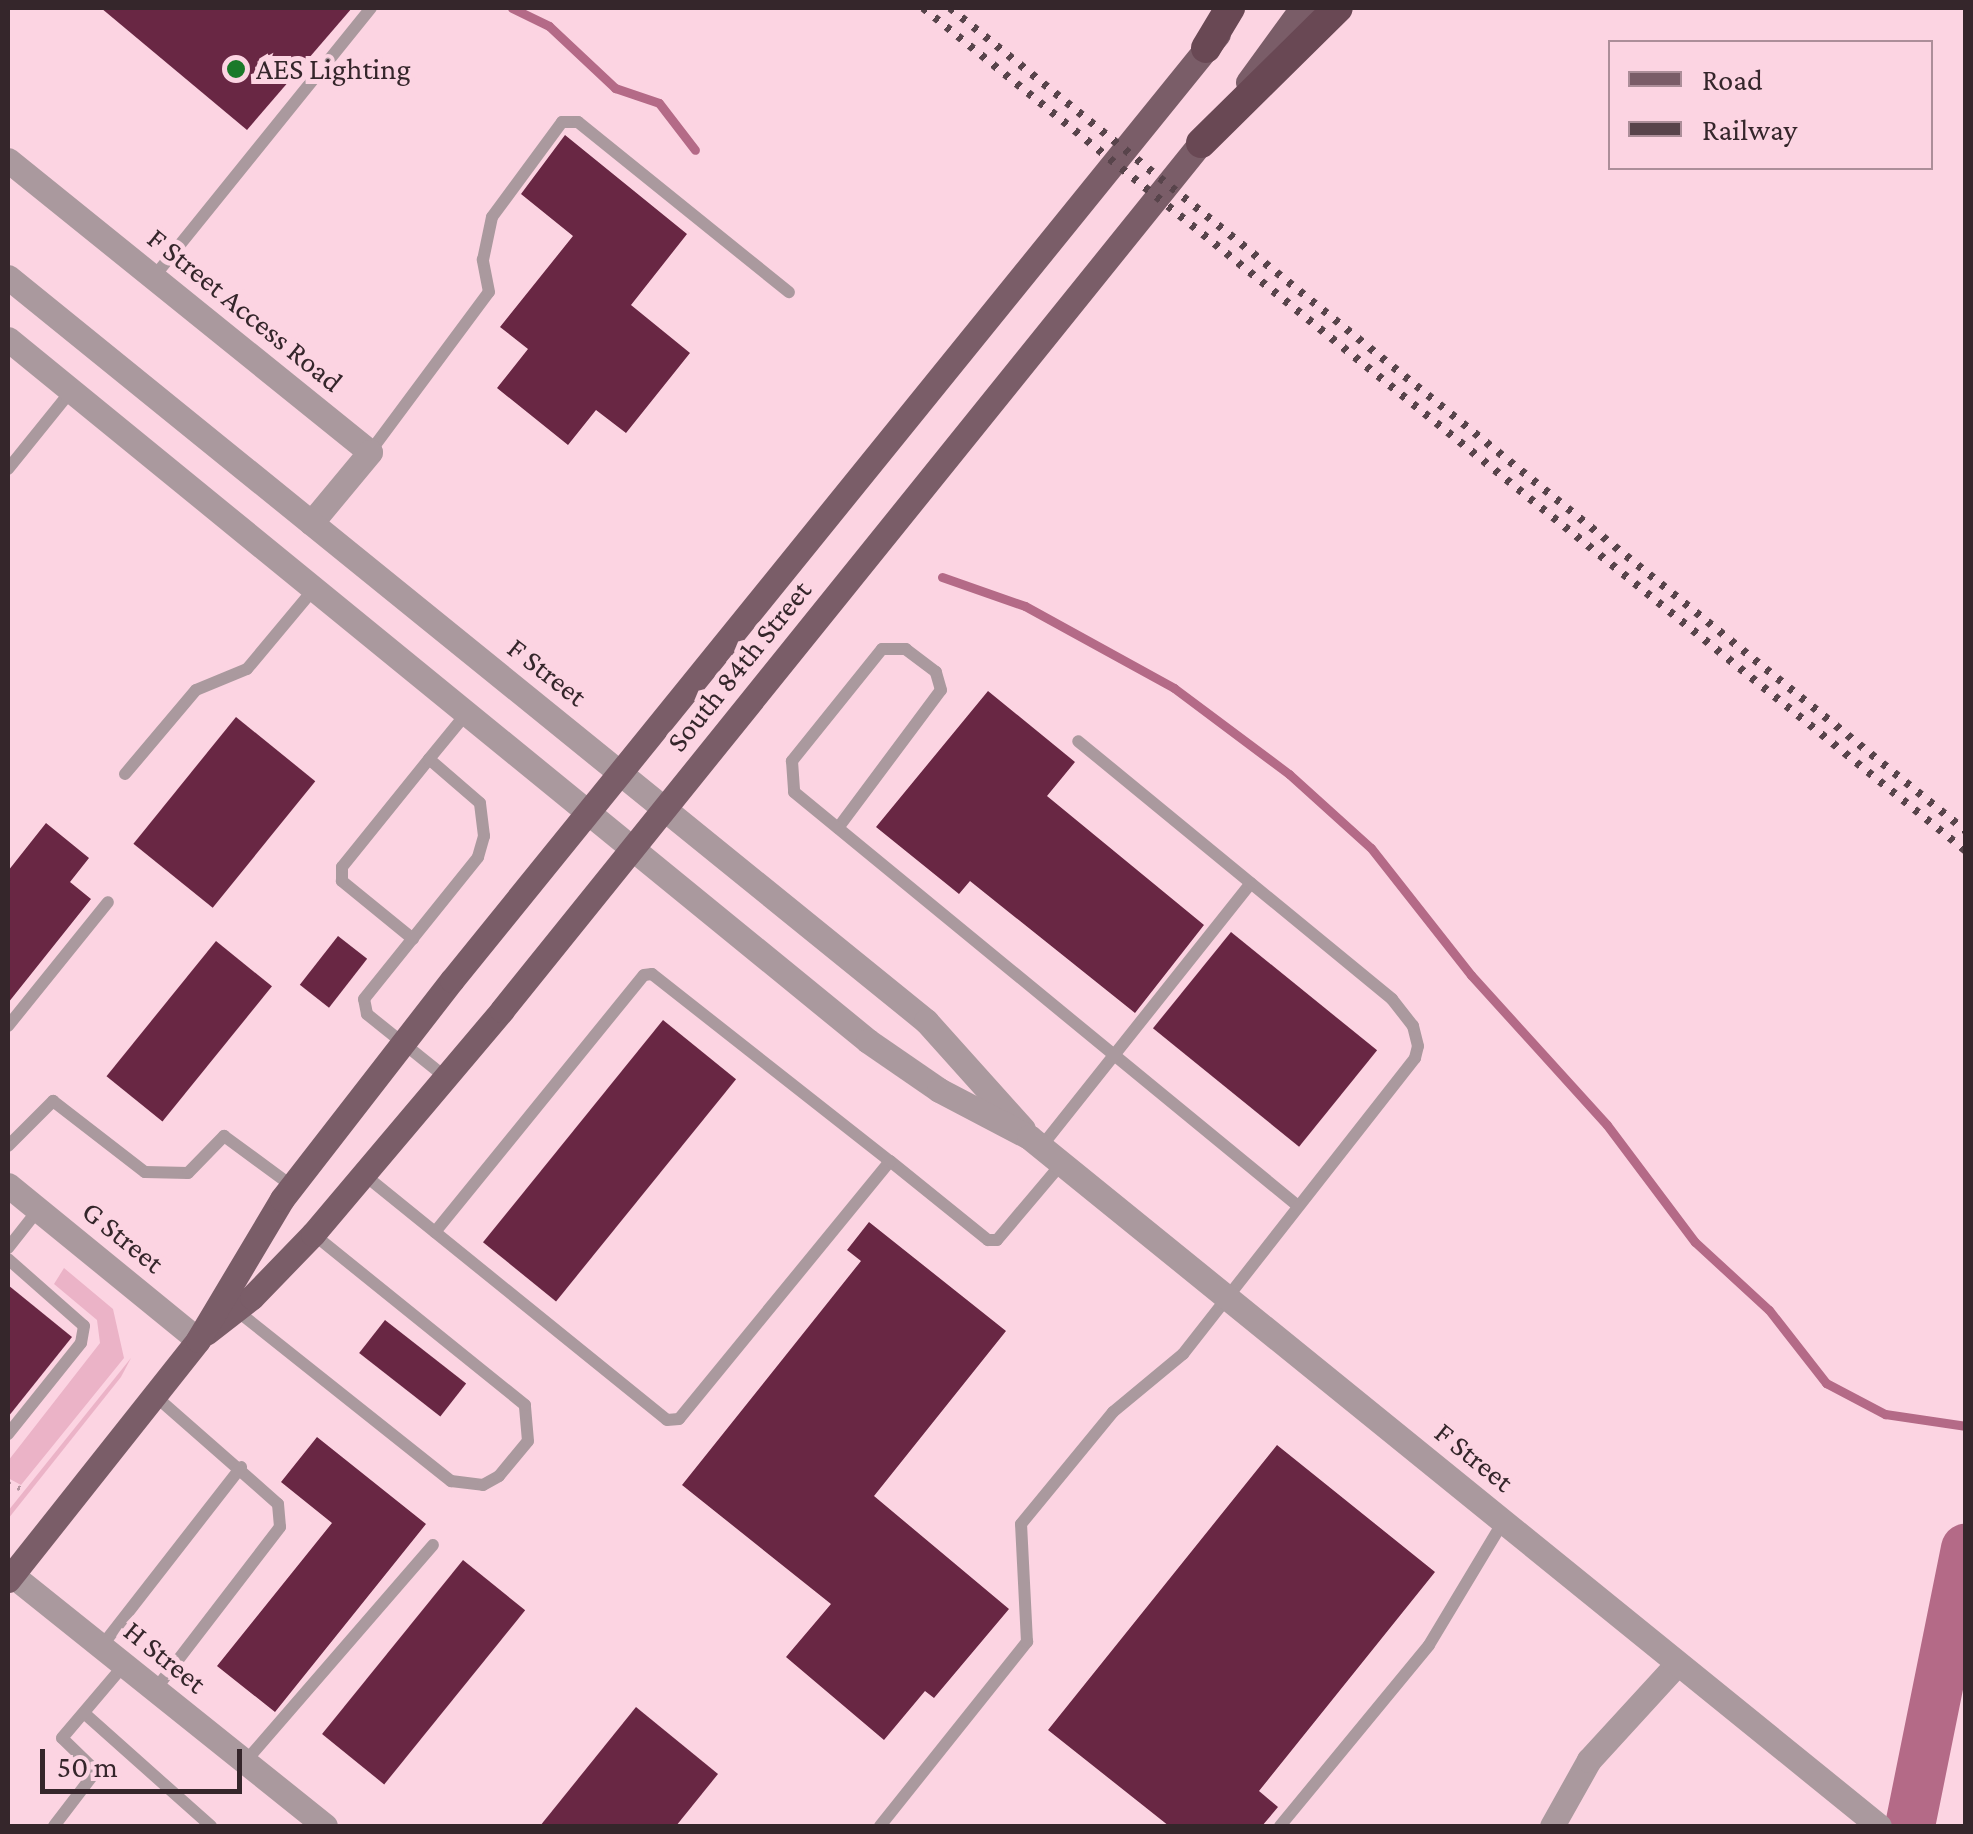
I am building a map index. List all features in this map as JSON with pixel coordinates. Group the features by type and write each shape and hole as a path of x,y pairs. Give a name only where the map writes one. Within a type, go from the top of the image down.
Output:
{"highway":[{"path":"1206,48 1230,8"},
{"path":"1201,144 1338,8"}],"main road":[{"name":"South 84th Street","path":"9,1576 198,1340 240,1261 292,1186 402,1044 1239,8"},
{"name":"South 84th Street","path":"198,1340 236,1310 313,1234 444,1076 666,808 1201,144 1302,8"}],"street":[{"name":"F Street Access Road","path":"8,160 370,452"},
{"name":"F Street","path":"8,278 926,1022 1044,1149 1878,1826"},
{"name":"F Street","path":"8,339 868,1041 939,1090 1044,1149"},
{"path":"311,523 370,452"},
{"name":"G Street","path":"8,1185 198,1340"},
{"name":"H Street","path":"9,1576 326,1826"},
{"path":"1552,1826 1589,1760 1677,1664"}],"lane":[{"path":"153,278 371,8"},
{"path":"370,452 488,292 483,260 492,217 562,122 578,122 789,292"},
{"path":"8,469 71,391"},
{"path":"125,774 196,690 247,670 314,589"},
{"path":"838,828 941,690 936,672 906,649 890,646 874,657 792,761 794,792 1298,1206"},
{"path":"413,939 342,881 342,867 466,714"},
{"path":"880,1826 1027,1642 1021,1524 1113,1412 1183,1354 1414,1058 1417,1036 1392,999 1078,741"},
{"path":"429,759 480,803 484,836 478,857 364,1000 366,1014 444,1076"},
{"path":"435,1232 644,975 652,974 988,1240 997,1240 1044,1149 1114,1053 1251,883"},
{"path":"8,1026 108,902"},
{"path":"8,1146 53,1102 145,1172 188,1173 224,1136 292,1186"},
{"path":"362,1173 667,1420 678,1418 890,1160"},
{"path":"8,1248 38,1210"},
{"path":"236,1310 451,1481 483,1486 499,1476 528,1440 525,1405 313,1234"},
{"path":"8,1258 84,1326 81,1343 8,1434"},
{"path":"154,1395 241,1467 278,1504 280,1528 155,1690"},
{"path":"101,1647 241,1467"},
{"path":"1280,1826 1429,1644 1502,1522"},
{"path":"245,1762 433,1544"},
{"path":"54,1826 96,1771 62,1738 124,1665"},
{"path":"84,1713 211,1826"}],"path":[{"path":"8,1482 22,1489"}],"shaded area":[{"path":"64,1268 113,1309 124,1358 21,1485 8,1478 8,1461 100,1343 97,1320 54,1284"},
{"path":"131,1358 121,1377 8,1519 8,1511"}],"building":[{"name":"AES Lighting","path":"101,8 352,8 247,130"},
{"path":"565,135 687,234 631,305 690,353 626,433 596,410 568,445 497,388 528,349 500,327 573,236 521,194"},
{"path":"988,691 1075,762 1047,796 1204,925 1135,1013 970,881 959,894 876,827"},
{"path":"236,717 315,781 213,908 133,844"},
{"path":"46,823 89,858 70,882 91,899 8,1003 8,871"},
{"path":"1231,932 1377,1050 1299,1147 1153,1028"},
{"path":"338,936 367,959 329,1008 300,985"},
{"path":"216,941 272,986 162,1122 106,1076"},
{"path":"663,1020 736,1079 556,1301 483,1242"},
{"path":"869,1222 1006,1331 874,1496 1009,1609 934,1698 925,1691 884,1740 786,1657 831,1604 682,1485 861,1261 847,1250"},
{"path":"8,1285 72,1337 8,1417"},
{"path":"385,1320 466,1383 440,1417 359,1353"},
{"path":"317,1437 426,1524 275,1712 217,1666 332,1523 281,1482"},
{"path":"1277,1445 1435,1572 1259,1791 1278,1807 1262,1826 1169,1826 1048,1730"},
{"path":"463,1560 525,1610 384,1784 322,1734"},
{"path":"636,1707 718,1774 676,1826 540,1826"}],"waterway":[{"path":"512,8 549,26 615,88 659,103 695,150"},
{"path":"942,577 1025,606 1174,688 1289,774 1371,848 1471,975 1607,1125 1695,1242 1769,1310 1826,1383 1885,1414 1966,1426"},
{"path":"1910,1826 1966,1549"}],"railway":[{"path":"923,8 1966,851"},
{"path":"950,8 1966,831"}],"place":[{"name":"AES Lighting","path":"236,69"}]}
